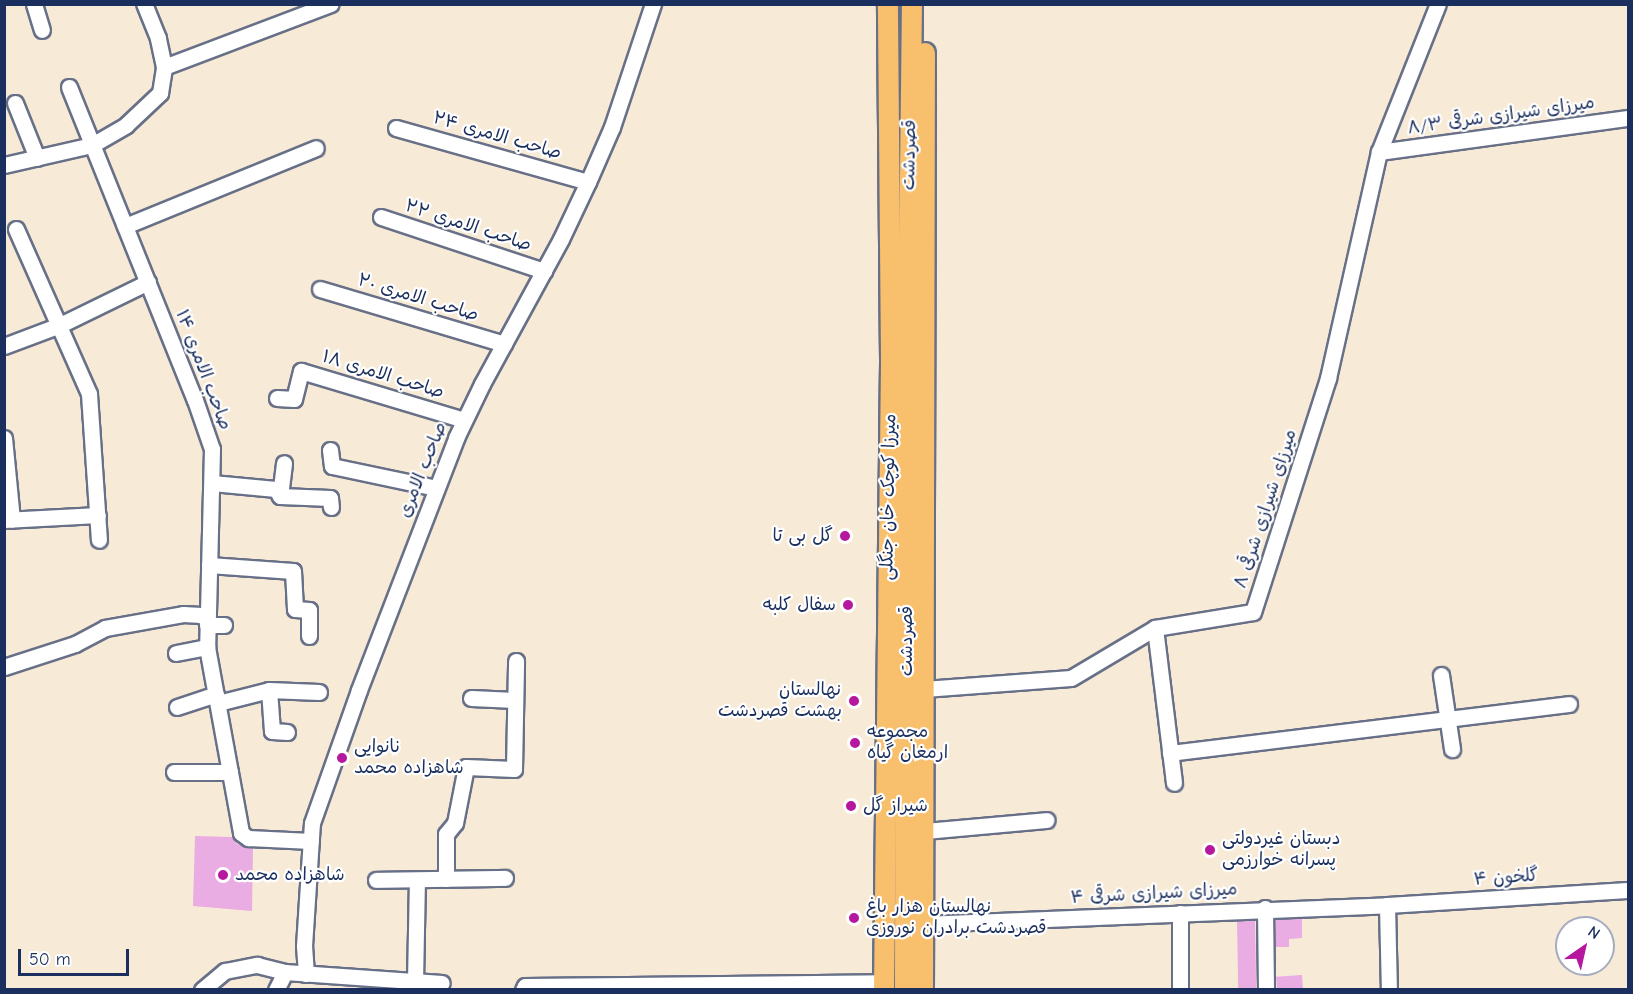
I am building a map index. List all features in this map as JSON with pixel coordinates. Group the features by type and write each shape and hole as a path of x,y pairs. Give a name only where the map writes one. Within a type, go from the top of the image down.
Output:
{"main road":[{"name":"میرزا کوچک خان جنگلی","path":"884,986 897,529 891,359 888,4"},
{"name":"قصردشت","path":"912,4 897,529 916,831"},
{"name":"قصردشت","path":"923,990 915,924 916,831 924,689 925,4"},
{"name":"قصردشت","path":"905,990 915,924"}],"street":[{"path":"34,4 42,30"},
{"path":"4,165 92,145 126,125 160,93 164,67 158,38 144,4"},
{"path":"164,67 331,4"},
{"name":"صاحب الامری","path":"306,974 304,946 312,823 359,690 464,420 544,271 612,127 653,4"},
{"path":"1379,152 1438,4"},
{"name":"۱۴ صاحب الامری","path":"69,87 148,282 212,449 207,647 242,832 248,838 311,841"},
{"path":"15,103 37,158"},
{"name":"۸/۳ میرزای شیرازی شرقی","path":"1379,152 1629,118"},
{"name":"۲۴ صاحب الامری","path":"396,128 588,182"},
{"path":"125,226 316,148"},
{"name":"۸ میرزای شیرازی شرقی","path":"924,689 1071,678 1155,628 1253,612 1328,378 1379,152"},
{"name":"۲۲ صاحب الامری","path":"381,217 544,271"},
{"path":"16,229 89,394 99,540"},
{"path":"4,346 60,325 148,282"},
{"name":"۲۰ صاحب الامری","path":"320,289 504,344"},
{"name":"۱۸ صاحب الامری","path":"277,398 294,399 301,370 464,420"},
{"path":"4,438 8,520 98,515"},
{"path":"330,450 332,466 436,488"},
{"path":"280,496 284,463"},
{"path":"212,483 276,489 280,496"},
{"path":"280,496 330,498 331,507"},
{"path":"209,565 293,571 295,609 309,610 309,636"},
{"path":"4,667 75,644 105,628 183,614 201,615 207,622 224,625"},
{"path":"1155,628 1174,783"},
{"path":"176,653 207,647"},
{"path":"446,879 446,834 455,822 466,767 514,769 516,661"},
{"path":"1441,675 1452,749"},
{"path":"269,690 272,731 287,732"},
{"path":"177,707 269,690 319,692"},
{"path":"471,698 515,700"},
{"path":"1170,753 1569,704"},
{"path":"174,772 230,772"},
{"path":"916,831 1047,820"},
{"path":"376,880 505,878"},
{"path":"407,984 417,880"},
{"name":"۴ گلخون","path":"1387,905 1629,890"},
{"path":"1387,905 1389,990"},
{"name":"۴ میرزای شیرازی شرقی","path":"915,924 1265,908 1387,905"},
{"path":"1265,908 1266,990"},
{"path":"1180,913 1180,990"},
{"path":"202,990 225,971 257,965 285,972 407,984 442,983"},
{"path":"276,990 285,972"},
{"path":"523,990 525,986 884,986"}],"building":[{"name":"شاهزاده محمد","path":"195,836 232,837 237,844 253,848 252,911 193,906"},
{"path":"1302,918 1302,938 1289,939 1289,947 1275,947 1275,919"},
{"path":"1237,920 1255,920 1256,990 1238,990"},
{"path":"1302,975 1303,990 1277,990 1276,977"}],"place":[{"name":"گل بی تا","path":"845,536"},
{"name":"سفال کلبه","path":"848,605"},
{"name":"نهالستان بهشت قصردشت","path":"854,701"},
{"name":"مجموعه ارمغان گیاه","path":"855,743"},
{"name":"نانوایی شاهزاده محمد","path":"342,758"},
{"name":"شیراز گل","path":"851,806"},
{"name":"دبستان غیردولتی پسرانه خوارزمی","path":"1210,850"},
{"name":"شاهزاده محمد","path":"223,875"},
{"name":"نهالستان هزار باغ قصردشت برادران نوروزی","path":"854,918"}]}
